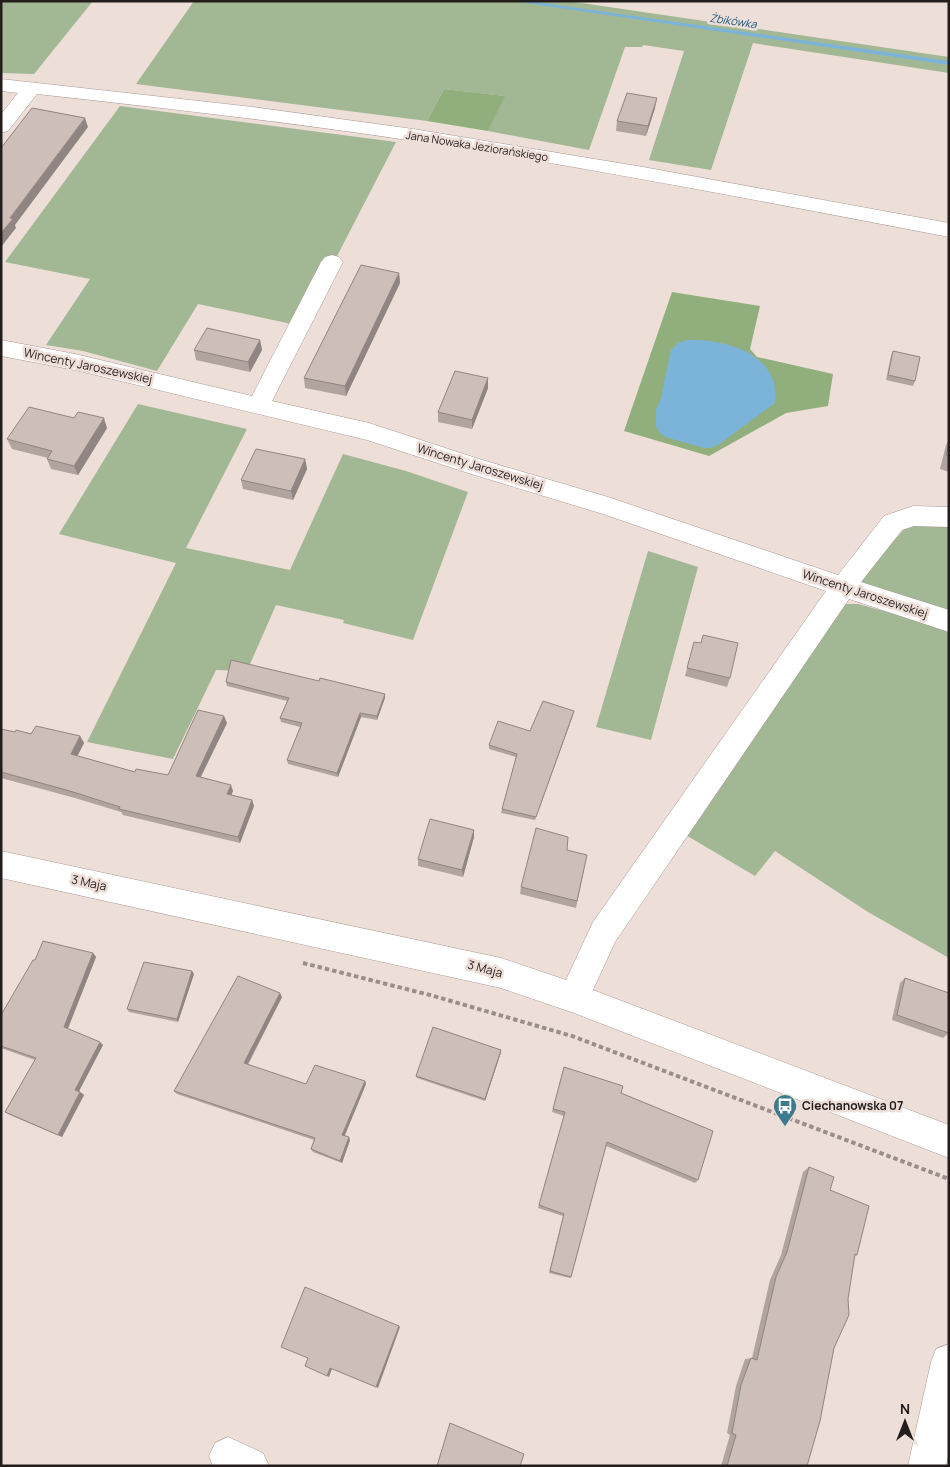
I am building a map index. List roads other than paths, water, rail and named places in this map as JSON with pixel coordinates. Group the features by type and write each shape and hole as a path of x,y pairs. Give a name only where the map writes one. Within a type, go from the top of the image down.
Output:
{"street":[{"name":"Jana Nowaka Jeziorańskiego","path":"1,85 337,124 696,183 949,230"},
{"path":"1,127 32,88"},
{"path":"258,406 332,262"},
{"name":"Wincenty Jaroszewskiej","path":"1,348 75,362 369,432 476,467 608,506 843,587 949,621"},
{"path":"574,998 604,932 843,587 893,523 913,516 949,517"},
{"name":"3 Maja","path":"1,864 469,964 501,973 574,998 949,1142"},
{"path":"927,1466 949,1362"}],"water":[{"path":"687,340 703,340 718,343 748,353 760,361 769,372 775,386 775,403 718,445 710,448 665,437 656,426 656,410 661,398 671,350 678,343"}],"waterway":[{"name":"Żbikówka","path":"515,1 949,63"}],"place":[{"name":"Ciechanowska 07","path":"785,1127"}]}
